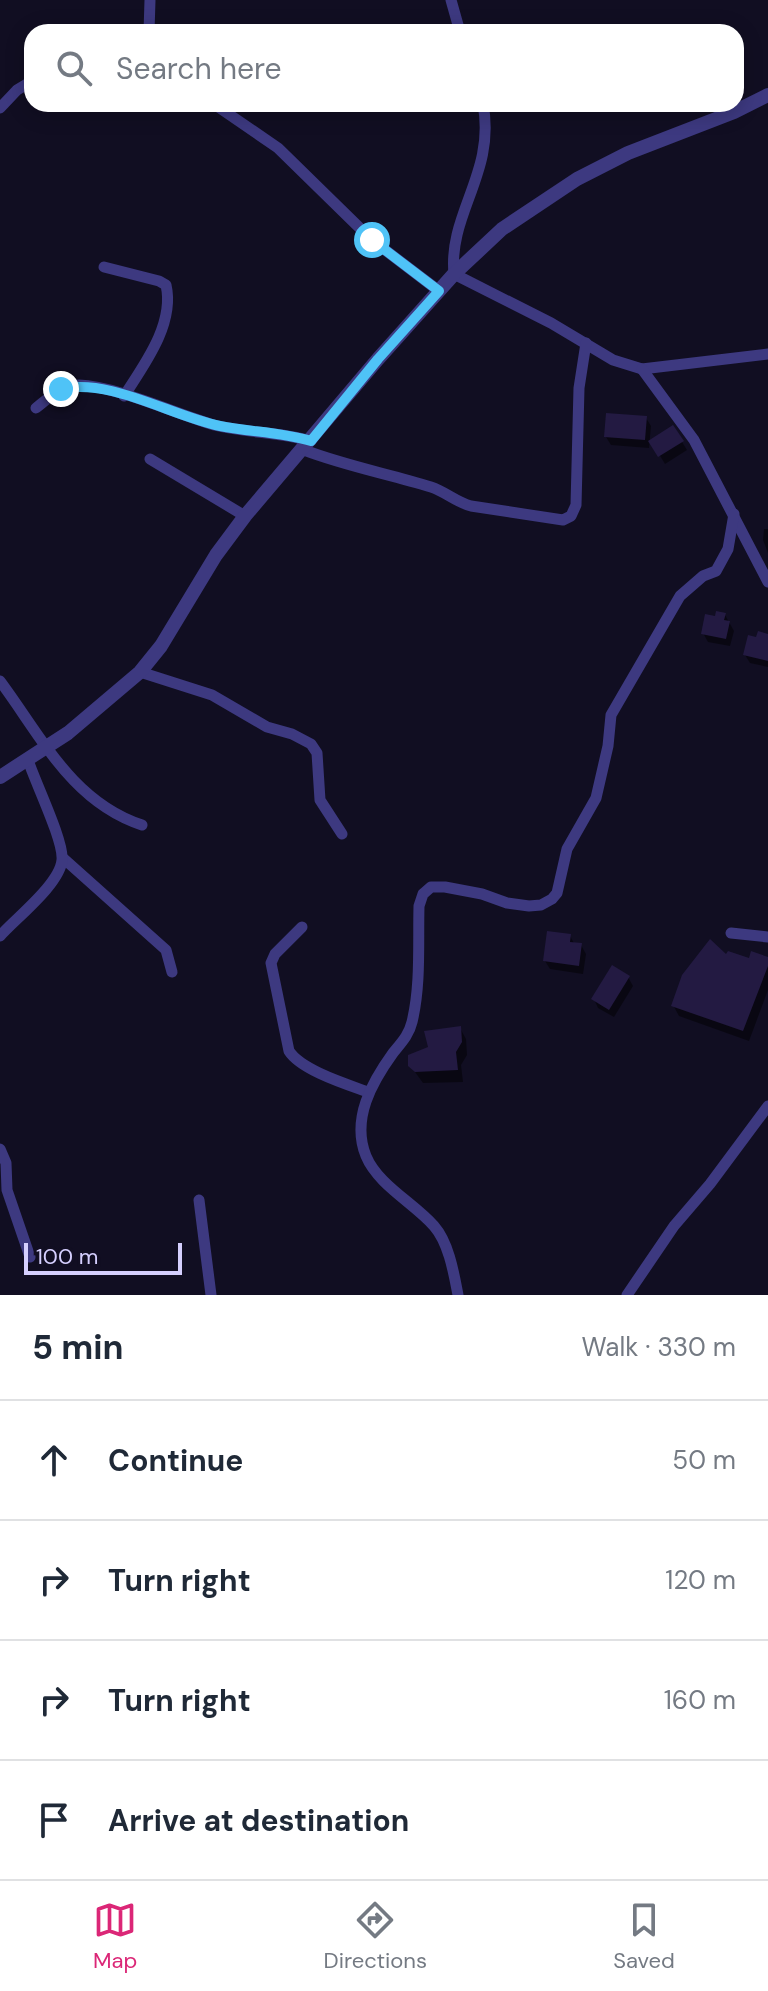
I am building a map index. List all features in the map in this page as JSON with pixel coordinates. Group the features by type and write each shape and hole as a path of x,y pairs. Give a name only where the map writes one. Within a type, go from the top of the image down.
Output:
{"street":[{"path":"146,24 150,0"},
{"path":"451,0 458,24"},
{"path":"0,108 24,86"},
{"path":"744,107 768,95"},
{"path":"226,112 278,148 372,240 439,291"},
{"path":"454,274 452,257 456,236 483,159 487,127 484,112"},
{"path":"0,777 92,714 140,672 161,646 216,555 245,516 454,274 502,229 577,179 628,153 734,112"},
{"path":"104,267 159,281 166,285 168,295 163,326 146,363 124,396"},
{"path":"454,274 551,323 613,360 642,369 768,354"},
{"path":"36,408 61,389 77,385 124,396 217,426 290,435 340,464 432,487 459,503 563,520 571,516 576,505 579,388 586,343"},
{"path":"642,369 694,440 768,582"},
{"path":"150,459 245,516"},
{"path":"458,1295 437,1228 377,1172 366,1157 362,1130 368,1092 412,1027 417,991 419,906 423,894 431,887 445,887 529,906 541,905 557,893 567,849 596,798 608,746 611,715 680,596 703,576 716,571 728,549 734,514"},
{"path":"140,672 212,695 267,727 292,734 311,744 317,753 320,800 342,834"},
{"path":"0,681 44,748 98,804 119,817 142,825"},
{"path":"28,760 63,858 166,950 172,972"},
{"path":"0,936 46,888 59,870 63,858"},
{"path":"302,927 275,954 271,963 289,1051 295,1060 368,1092"},
{"path":"731,933 768,937"},
{"path":"627,1295 674,1226 710,1184 768,1106"},
{"path":"0,1149 6,1163 7,1190 30,1257"},
{"path":"199,1200 211,1295"}],"building":[{"path":"606,413 647,416 645,440 604,437"},
{"path":"673,425 684,441 658,457 648,441"},
{"path":"716,611 726,613 724,620 730,621 726,639 701,634 705,614 715,616"},
{"path":"758,631 768,634 768,661 743,655 748,635 756,637"},
{"path":"547,931 571,934 570,942 582,943 579,966 543,961"},
{"path":"710,939 726,954 728,951 749,958 751,951 768,957 768,966 743,1031 671,1006 682,975"},
{"path":"612,965 630,976 609,1010 591,999"},
{"path":"461,1026 462,1042 456,1052 458,1070 415,1072 408,1066 408,1055 428,1047 424,1031"}],"route":[{"path":"61,389 77,385 105,390 217,426 290,435 311,441 439,291 372,240"}]}
